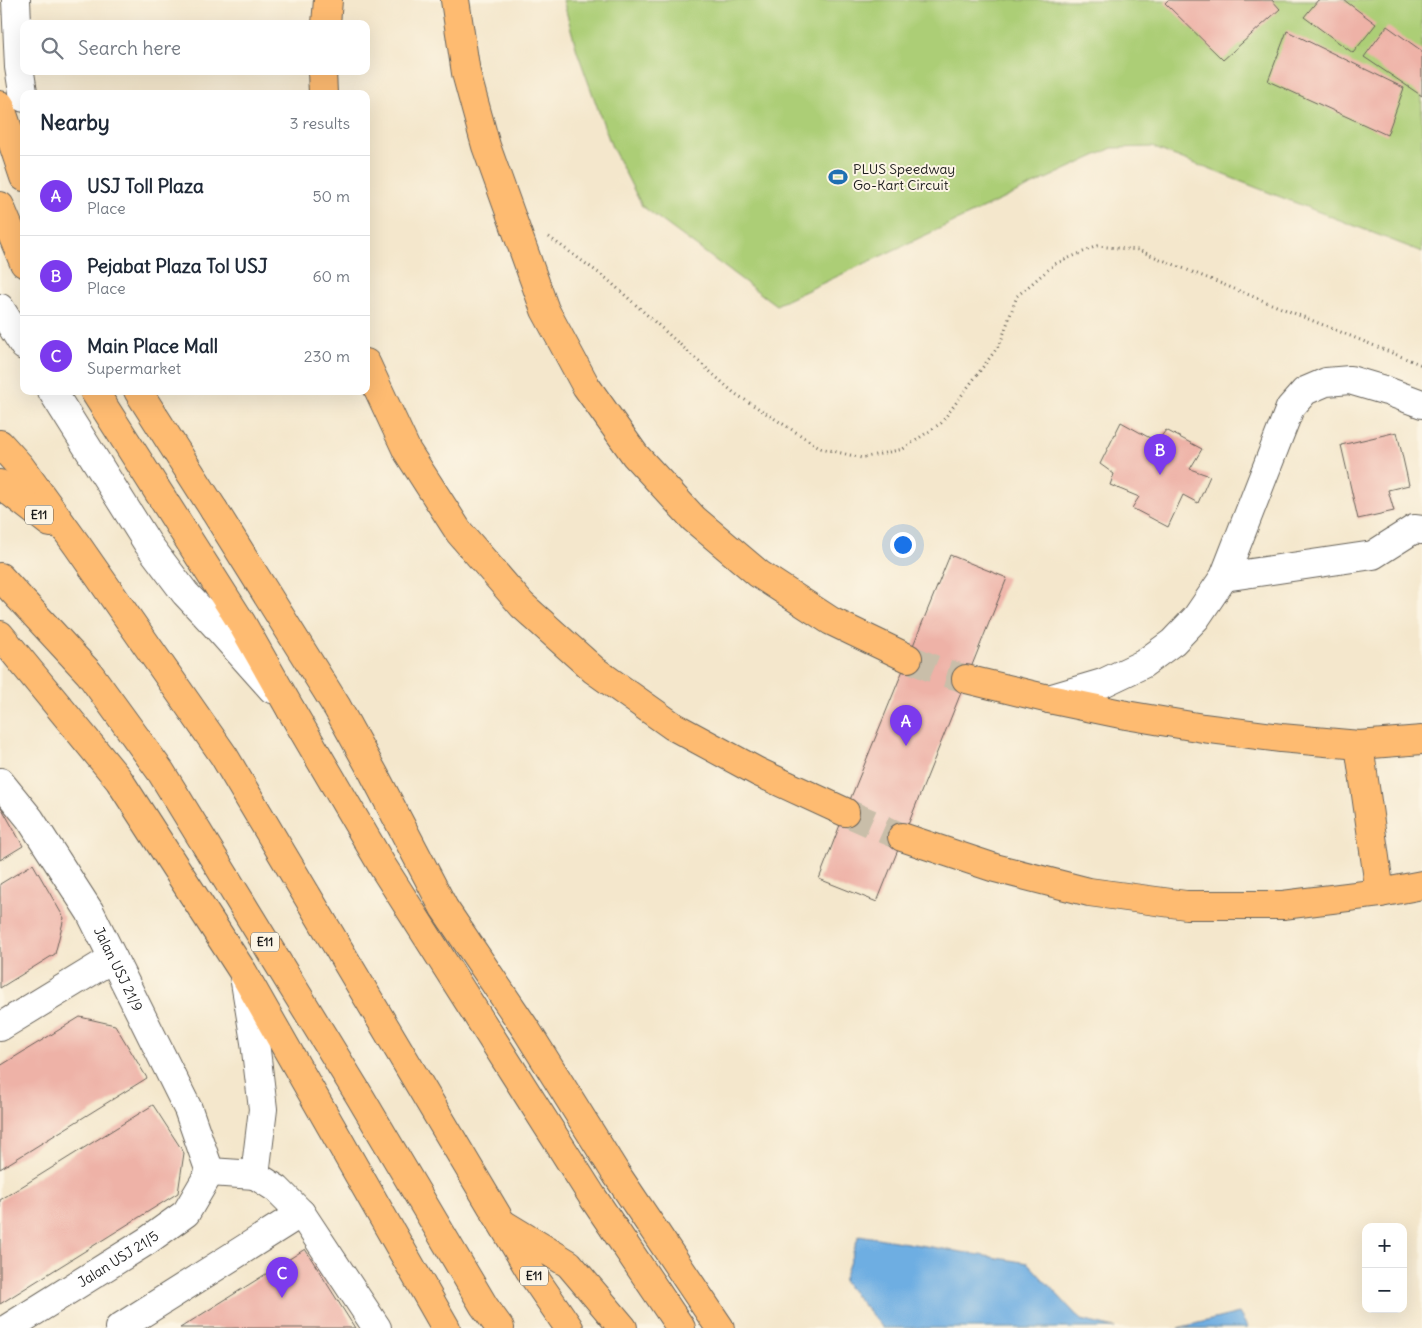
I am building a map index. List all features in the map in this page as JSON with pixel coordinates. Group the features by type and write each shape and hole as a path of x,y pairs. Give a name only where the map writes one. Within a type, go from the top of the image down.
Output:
{"main road":[{"path":"326,20 328,0"},
{"path":"456,0 466,73 486,146 545,310 586,386 635,455 694,519 759,574 831,621 908,658"},
{"path":"322,75 323,90"},
{"path":"0,105 20,165"},
{"path":"0,206 20,254"},
{"path":"370,372 407,451 459,532 522,605 594,670 673,726 758,772 845,812"},
{"path":"97,395 241,622 383,867 594,1199 682,1328"},
{"path":"141,395 337,707 444,908 527,1031 617,1175 720,1328"},
{"path":"0,444 20,466 77,545"},
{"name":"E11","path":"0,484 77,545 224,756 532,1274 569,1328"},
{"name":"E11","path":"0,577 89,673 161,772 359,1095 484,1306 500,1328"},
{"path":"0,635 119,780 243,972 446,1328"},
{"path":"966,679 1126,715 1203,728 1359,745 1422,740"},
{"path":"1359,745 1380,893"},
{"path":"902,837 995,868 1089,892 1186,904 1283,905 1380,893 1422,885"},
{"path":"502,1222 570,1264 623,1328"}],"street":[{"path":"16,0 20,73"},
{"path":"20,75 23,90"},
{"path":"0,308 20,340"},
{"path":"1049,699 1104,683 1143,664 1174,642 1196,618 1224,577 1290,408 1305,391 1326,382 1350,380 1422,404"},
{"path":"55,395 148,544 185,593 291,710"},
{"path":"153,395 214,510"},
{"path":"1224,577 1373,555 1414,530 1422,530"},
{"name":"Jalan USJ 21/9","path":"0,782 30,819 85,904 188,1109 210,1172"},
{"path":"0,1027 113,958"},
{"path":"243,972 255,1042 263,1109 256,1175"},
{"path":"210,1172 256,1175 277,1189 301,1213 377,1328"},
{"name":"Jalan USJ 21/5","path":"8,1328 147,1241 186,1213 210,1172"},
{"path":"119,1328 301,1213"}],"path":[{"path":"547,235 608,279 734,393 821,448 862,458 903,449 941,423 1000,344 1017,296 1054,264 1097,246 1138,250 1422,365"}],"green space":[{"name":"PLUS Speedway Go-Kart Circuit","path":"563,0 1422,0 1422,252 1152,147 1112,148 776,305 642,206 611,145 577,51"}],"water":[{"path":"859,1235 1028,1263 1081,1320 1115,1328 883,1328 843,1281"},
{"path":"1239,1313 1248,1328 1178,1328"}],"building":[{"path":"1168,0 1272,0 1280,9 1223,60 1165,3"},
{"path":"1318,0 1344,0 1376,24 1353,53 1304,17"},
{"path":"1387,26 1422,51 1422,96 1364,57"},
{"path":"1287,31 1404,88 1387,135 1268,81"},
{"path":"1121,422 1157,442 1166,430 1202,449 1190,469 1210,476 1198,503 1183,495 1168,527 1132,508 1139,497 1110,485 1114,474 1100,464"},
{"path":"1397,432 1409,485 1388,490 1394,511 1358,519 1341,445"},
{"path":"950,555 1007,578 877,902 819,879"},
{"path":"0,805 23,846 0,860"},
{"path":"33,864 64,918 55,954 0,988 0,884"},
{"path":"80,1017 115,1025 147,1078 0,1169 0,1066"},
{"path":"153,1105 184,1153 178,1193 0,1304 0,1200"},
{"path":"305,1249 355,1328 180,1328 277,1267"}],"tunnel":[{"path":"908,658 939,671 966,679"},
{"path":"845,812 902,837"}],"place":[{"name":"PLUS Speedway Go-Kart Circuit","path":"838,177"},
{"name":"Pejabat Plaza Tol USJ","path":"1160,475"},
{"name":"USJ Toll Plaza","path":"906,746"},
{"name":"Main Place Mall","path":"282,1298"}]}
